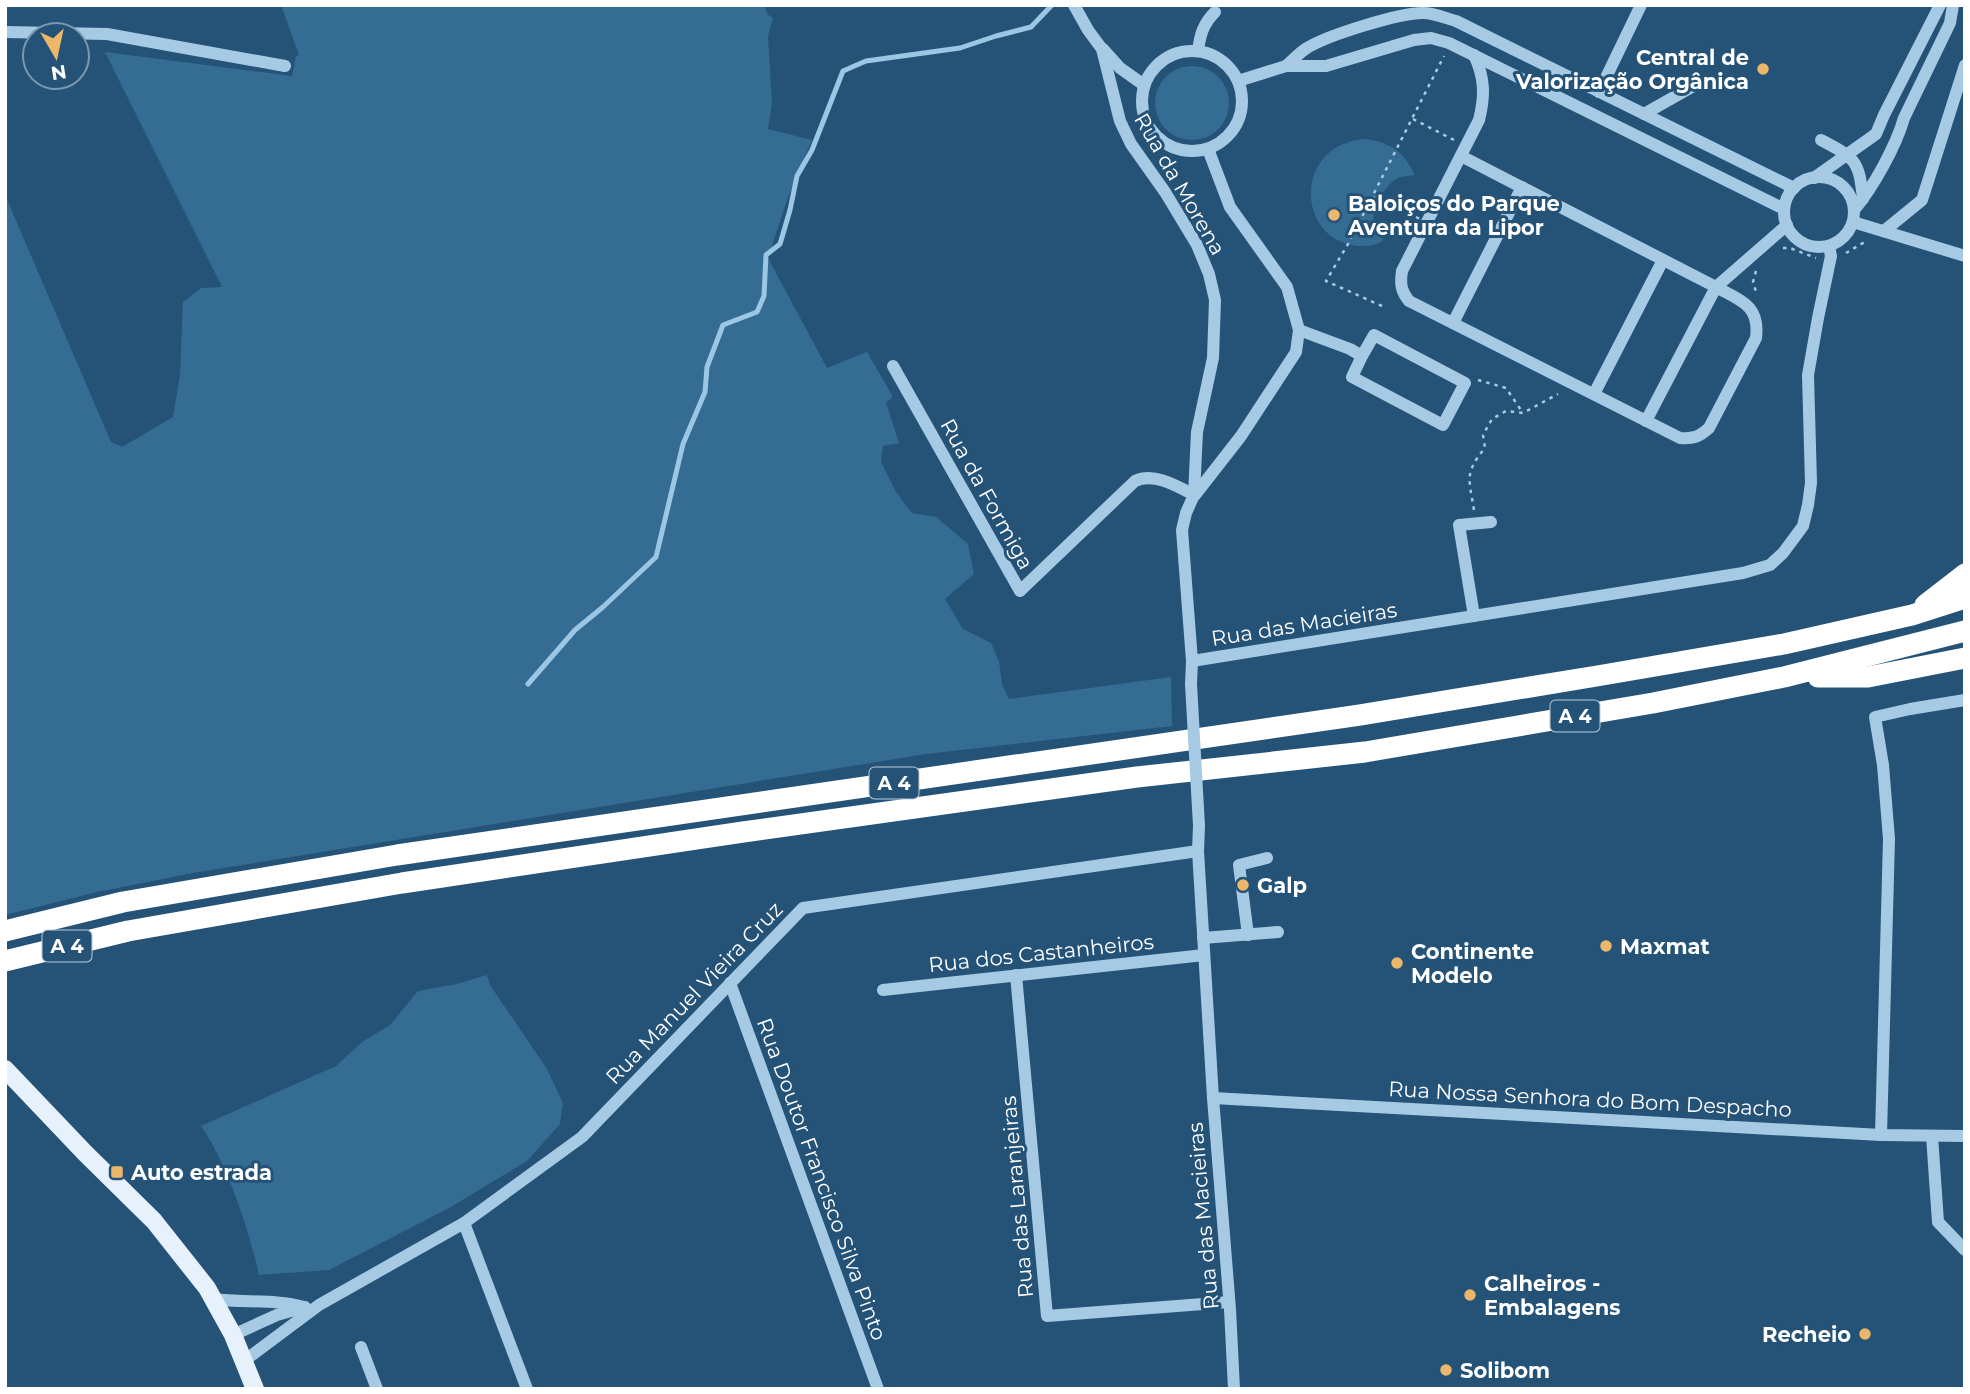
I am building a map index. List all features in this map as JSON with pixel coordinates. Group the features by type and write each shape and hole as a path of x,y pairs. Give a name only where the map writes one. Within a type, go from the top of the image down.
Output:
{"highway":[{"path":"1912,615 1965,574"},
{"name":"A 4","path":"5,932 123,902 397,855 1360,715 1784,644 1912,615 1965,598"},
{"name":"A 4","path":"5,961 128,931 402,883 1136,777 1366,752 1653,703 1784,677 1965,631"},
{"path":"1784,677 1868,677 1965,658"}],"main road":[{"path":"5,1069 153,1221 207,1288 233,1335 255,1389"}],"street":[{"name":"Rua da Morena","path":"1074,5 1102,49 1120,121 1131,144 1165,192 1196,245 1209,274 1215,300 1213,358 1197,432 1194,495"},
{"path":"1599,92 1641,5"},
{"path":"1876,134 1940,5"},
{"path":"1853,216 1851,199 1845,190 1826,178 1803,181 1787,198 1784,209 1787,225 1797,240 1807,245 1829,246 1848,232 1853,216 1899,134 1904,118 1950,23 1953,5"},
{"path":"1198,51 1205,22 1215,12"},
{"path":"1286,66 1306,48 1334,35 1423,13 1455,21 1794,188"},
{"path":"5,32 107,34 285,66"},
{"path":"1238,81 1286,66 1326,66 1414,40 1431,38 1474,55 1784,209"},
{"path":"1102,49 1120,68 1144,85"},
{"path":"1198,51 1215,57 1228,67 1238,81 1242,97 1241,114 1234,129 1223,141 1208,149 1192,152 1176,149 1162,142 1150,131 1143,116 1141,100 1144,85 1152,70 1165,58 1181,52 1198,51"},
{"path":"1464,151 1522,187 1716,287 1746,304 1754,313 1758,323 1756,338 1709,429 1701,436 1692,439 1680,438 1409,301 1403,293 1400,283 1402,271 1479,120 1484,99 1483,80 1474,55"},
{"path":"1884,231 1922,200 1965,65"},
{"path":"1644,114 1697,85"},
{"path":"1814,178 1876,134 1904,118"},
{"path":"1821,140 1847,155 1860,174 1863,200"},
{"path":"1192,661 1182,530 1186,513 1194,495 1241,436 1296,352 1298,330 1287,287 1230,207 1208,149"},
{"path":"1453,323 1522,187"},
{"path":"1853,216 1884,231 1965,256"},
{"path":"1647,421 1716,287 1787,225"},
{"name":"Rua das Macieiras","path":"1234,1389 1203,938 1192,661 1743,573 1770,565 1783,553 1802,526 1808,505 1811,483 1808,375 1831,256 1829,246"},
{"path":"1594,394 1663,260"},
{"path":"1298,330 1362,356"},
{"path":"1374,335 1465,383 1443,425 1352,377 1362,356 1374,335"},
{"name":"Rua da Formiga","path":"893,366 1020,592 1135,481 1144,476 1177,486 1194,495"},
{"path":"1474,616 1459,525 1491,522"},
{"path":"1881,1135 1889,839 1883,765 1875,717 1965,700"},
{"name":"Rua Manuel Vieira Cruz","path":"244,1361 319,1304 464,1223 582,1137 803,908 1198,851"},
{"path":"1248,935 1239,864 1267,858"},
{"path":"1203,938 1278,932"},
{"name":"Rua dos Castanheiros","path":"883,990 1204,955"},
{"name":"Rua das Laranjeiras","path":"1016,975 1047,1316 1229,1302"},
{"name":"Rua Doutor Francisco Silva Pinto","path":"730,983 878,1389"},
{"name":"Rua Nossa Senhora do Bom Despacho","path":"1213,1098 1881,1135 1965,1136"},
{"path":"1931,1136 1938,1222 1965,1250"},
{"path":"464,1223 527,1389"},
{"name":"Rua Manuel Vieira Cruz","path":"213,1299 285,1302 304,1307"},
{"name":"Rua Manuel Vieira Cruz","path":"233,1335 277,1315 319,1304"},
{"path":"361,1348 377,1389"}],"path":[{"path":"1382,306 1326,281 1373,197 1443,60 1449,43"},
{"path":"1413,119 1464,151"},
{"path":"1373,197 1387,204"},
{"path":"1416,217 1453,235"},
{"path":"1465,383 1480,380 1506,388 1523,413"}],"shaded area":[{"path":"281,5 765,5 767,14 773,18 768,36 772,103 768,129 812,140 788,197 768,258 827,368 867,352 893,397 886,403 899,443 883,446 881,462 896,492 912,513 936,517 968,544 974,574 945,599 963,629 991,643 999,661 1002,684 1009,699 1171,677 1172,726 926,754 193,873 97,892 5,915 5,195 111,442 122,447 173,417 180,375 183,302 201,288 222,287 105,52 292,76 296,56 299,55"},
{"path":"1192,66 1213,72 1223,82 1229,103 1223,124 1213,134 1192,140 1171,134 1161,124 1155,103 1161,82 1171,72"},
{"path":"1366,139 1396,150 1415,175 1400,177 1388,186 1379,200 1373,221 1377,233 1384,240 1375,245 1358,246 1337,240 1322,227 1314,211 1311,192 1315,173 1325,157 1342,144"},
{"path":"487,975 490,985 547,1069 563,1103 560,1124 527,1161 449,1208 329,1270 259,1275 236,1198 219,1158 201,1126 336,1066 362,1042 390,1025 418,991"}],"waterway":[{"path":"528,684 575,630 656,557 683,444 705,392 707,367 723,325 757,312 764,296 766,255 780,244 797,176 812,150 843,71 866,61 960,48 1031,27 1052,5"}],"place":[{"name":"Central de Valorização Orgânica","path":"1763,69"},
{"name":"Baloiços do Parque Aventura da Lipor","path":"1334,215"},
{"name":"Galp","path":"1243,885"},
{"name":"Maxmat","path":"1606,946"},
{"name":"Continente Modelo","path":"1397,963"},
{"name":"Auto estrada","path":"117,1172"},
{"name":"Calheiros - Embalagens","path":"1470,1295"},
{"name":"Recheio","path":"1865,1334"},
{"name":"Solibom","path":"1446,1370"}]}
